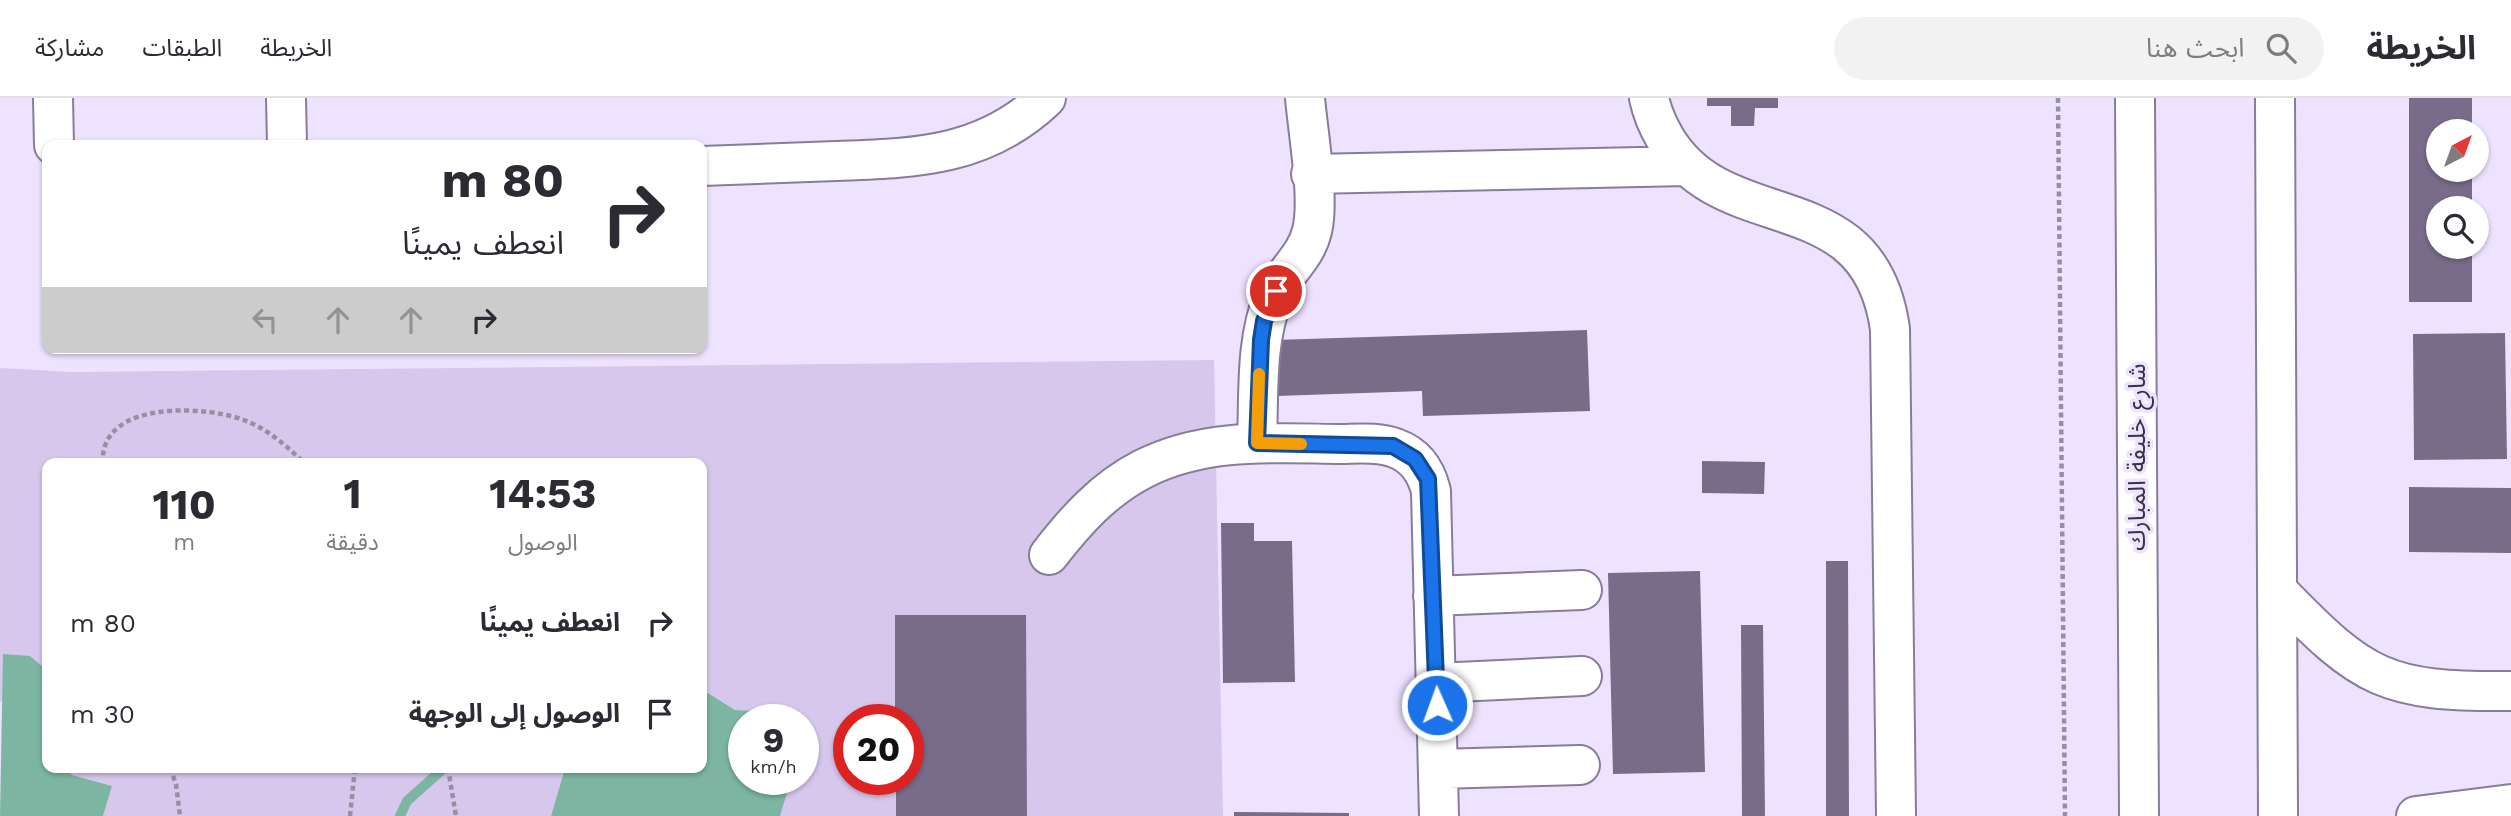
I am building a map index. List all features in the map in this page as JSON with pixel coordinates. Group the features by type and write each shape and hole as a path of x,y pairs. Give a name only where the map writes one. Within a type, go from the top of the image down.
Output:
{"main road":[{"path":"53,98 54,140"},
{"path":"286,98 287,140"},
{"path":"707,166 928,156 990,137 1018,121 1046,98"},
{"path":"1257,443 1264,321 1276,291 1300,259 1312,232 1311,174 1304,98"},
{"path":"1649,98 1659,127 1687,166 1708,183 1732,195 1802,218 1840,237 1870,268 1887,307 1890,328 1895,816"},
{"name":"شارع خليفة المبارك","path":"2135,98 2139,816"},
{"path":"2275,98 2278,816"},
{"path":"1311,174 1687,166"},
{"path":"1049,555 1091,506 1143,469 1172,456 1215,446 1257,443 1381,444 1393,446 1415,459 1428,479 1431,491 1439,816"},
{"path":"1433,596 1582,590"},
{"path":"2277,590 2342,654 2368,672 2425,689 2511,691"},
{"path":"1436,683 1582,676"},
{"path":"1438,769 1580,765"},
{"path":"2416,816 2511,804"}],"path":[{"path":"2058,98 2065,816"},
{"path":"103,458 103,450 115,432 144,414 165,410 208,411 249,422 283,443 299,458"},
{"path":"172,773 180,816"},
{"path":"350,816 354,773"},
{"path":"449,773 456,816"}],"shaded area":[{"path":"1214,360 1223,816 780,816 786,795 819,795 819,704 728,706 707,693 707,458 42,458 42,666 30,656 0,703 0,368 72,372"},
{"path":"3,654 30,656 42,666 42,773 70,773 112,786 103,816 0,816"},
{"path":"708,693 728,706 728,795 786,795 780,816 551,816 564,773 707,773"},
{"path":"70,773 564,773 551,816 103,816 112,786"}],"building":[{"path":"1707,98 1778,98 1778,108 1755,108 1754,126 1731,126 1731,106 1707,106"},
{"path":"2409,98 2472,98 2472,119 2426,119 2426,182 2472,182 2472,196 2426,196 2426,259 2472,259 2472,302 2409,302"},
{"path":"1587,330 1590,411 1423,416 1422,391 1277,396 1275,340"},
{"path":"2505,333 2507,459 2414,460 2413,334"},
{"path":"1702,461 1765,462 1764,494 1702,493"},
{"path":"2409,487 2511,488 2511,553 2409,552"},
{"path":"1221,523 1254,523 1254,541 1292,541 1295,682 1223,683"},
{"path":"1826,561 1848,561 1849,816 1826,816"},
{"path":"1700,571 1705,772 1613,774 1608,573"},
{"path":"895,615 1026,615 1027,816 896,816 896,795 924,795 924,704 895,704"},
{"path":"1741,625 1763,625 1765,816 1742,816"},
{"path":"1234,812 1349,813 1349,816 1234,816"}],"waterway":[{"path":"400,816 407,801 438,773"}],"slow traffic":[{"path":"1259,374 1257,443 1301,444"}],"route":[{"path":"1276,291 1264,321 1261,340 1257,443 1393,446 1415,459 1428,479 1431,491 1437,705"}]}
